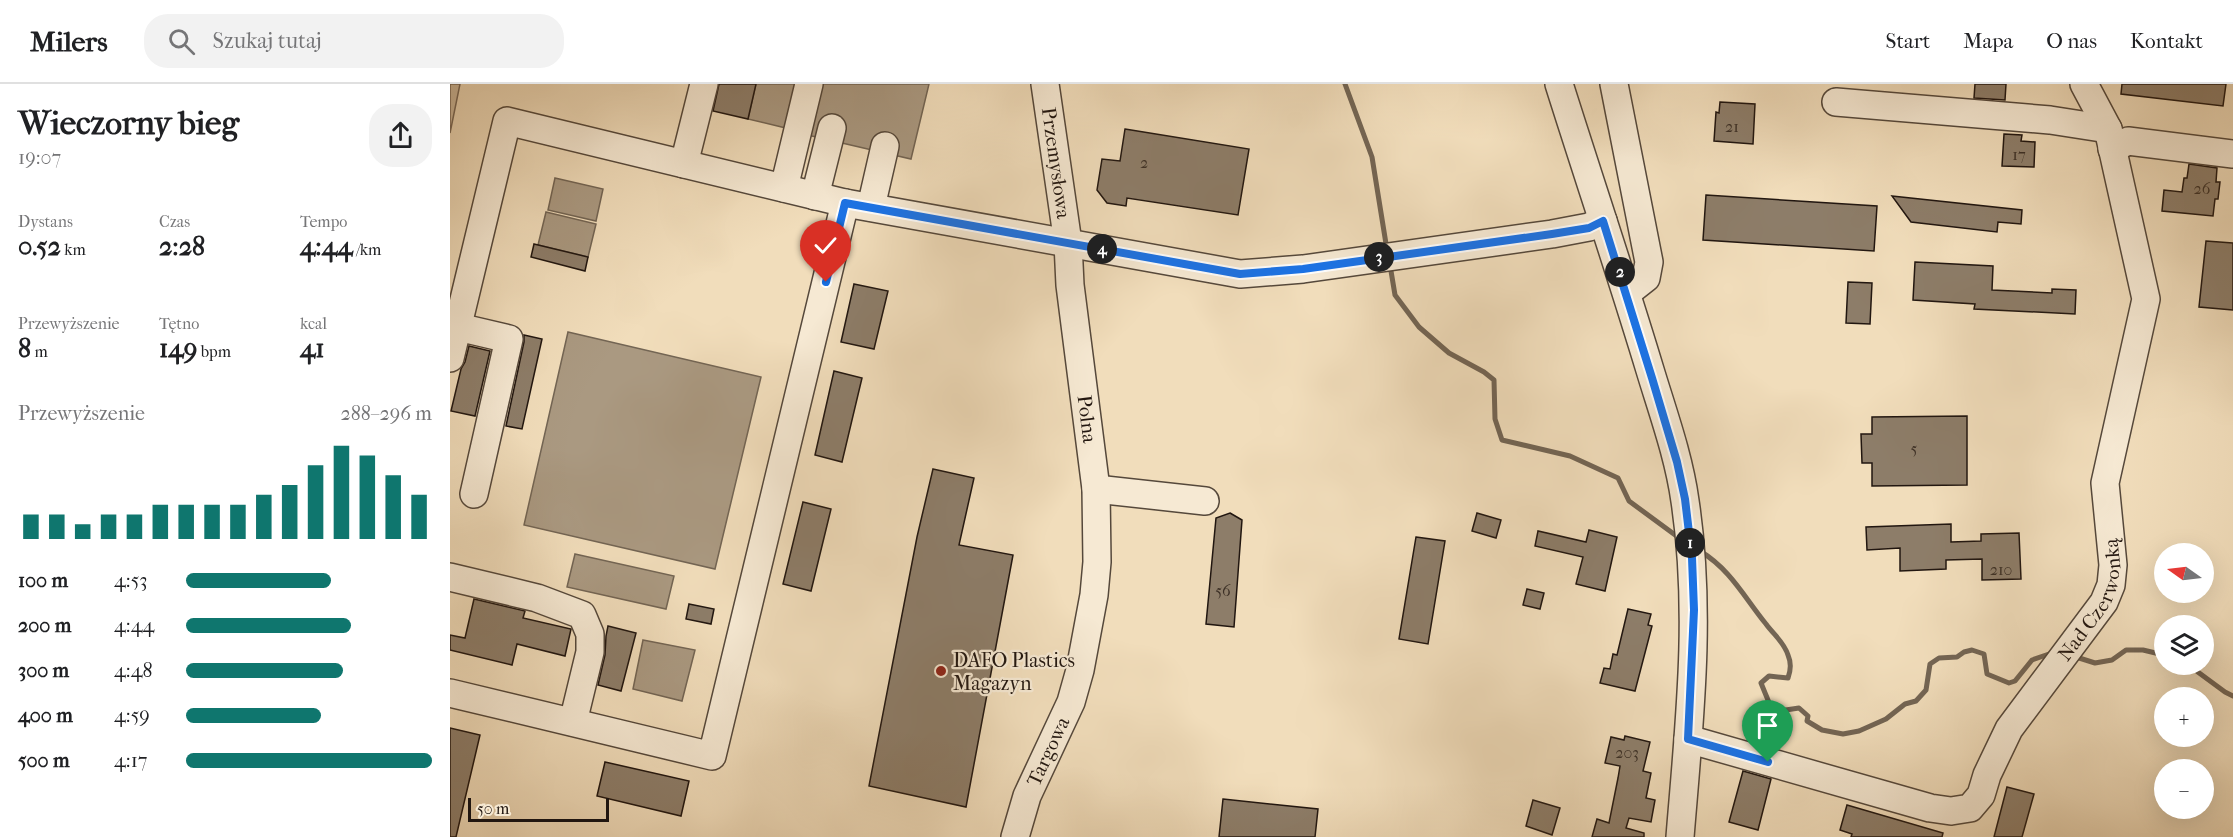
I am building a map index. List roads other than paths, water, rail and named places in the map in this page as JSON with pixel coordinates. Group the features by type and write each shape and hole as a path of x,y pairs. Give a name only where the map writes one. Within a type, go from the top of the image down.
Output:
{"street":[{"path":"684,164 704,84"},
{"path":"784,188 809,84"},
{"name":"Przemysłowa","path":"1045,84 1068,243"},
{"path":"1559,84 1627,293 1677,462 1689,525 1694,610 1688,739 1680,837"},
{"path":"1614,84 1649,262 1646,278 1627,293"},
{"name":"Nad Czerwonką","path":"1688,739 1930,808 1951,811 1970,808 1981,795 1987,776 2010,729 2104,602 2111,585 2113,565 2105,483 2146,299 2110,139 2084,84"},
{"path":"1836,102 2050,120 2110,139 2233,154"},
{"path":"450,358 507,121 858,205 1240,274 1303,269 1552,234 1589,228 1603,221"},
{"path":"815,195 832,128"},
{"path":"450,693 712,756 858,205 885,146"},
{"name":"Polna","path":"1068,243 1070,285 1096,489 1097,550 1094,595"},
{"path":"458,327 509,339 472,493"},
{"path":"1096,489 1205,501"},
{"path":"450,577 537,598 582,615 590,634 590,652 573,722"},
{"name":"Targowa","path":"1015,837 1028,795 1071,702 1080,670 1094,595"}],"waterway":[{"path":"1345,84 1372,157 1387,250"},
{"path":"1390,265 1395,295 1419,327 1449,353 1494,380 1495,419 1502,440 1570,456 1618,478 1629,501 1682,540"},
{"path":"1700,551 1729,575 1786,650 1790,663 1788,678 1769,676 1761,683 1770,705 1779,711 1799,708 1808,716 1807,721 1822,730 1843,734 1859,731 1886,719 1905,704 1916,701 1926,690 1930,664 1939,658 1957,657 1972,650 1984,654 1987,674 2009,683 2015,681 2032,660 2052,653"},
{"path":"2076,657 2095,663 2112,660 2126,650 2154,653"},
{"path":"2202,675 2233,696"}],"place":[{"name":"DAFO Plastics Magazyn","path":"941,671"}]}
